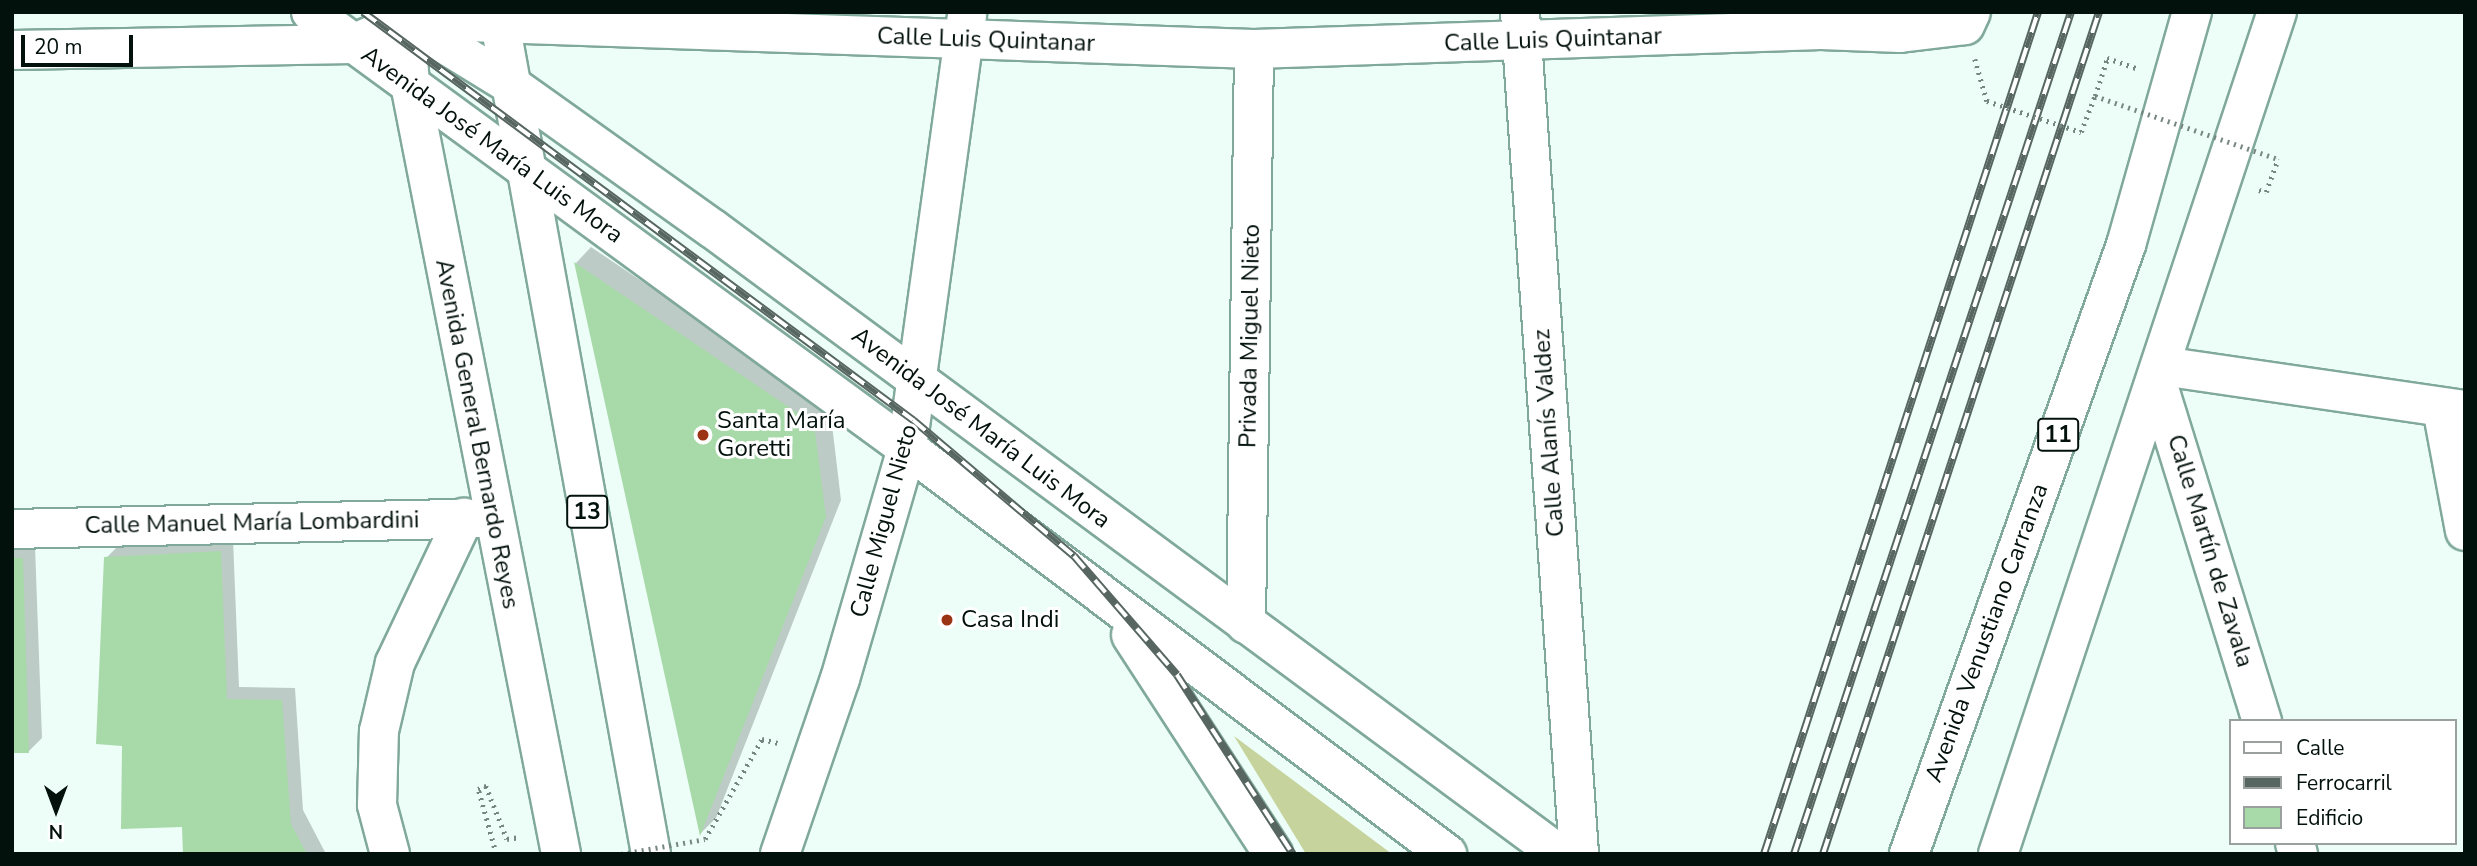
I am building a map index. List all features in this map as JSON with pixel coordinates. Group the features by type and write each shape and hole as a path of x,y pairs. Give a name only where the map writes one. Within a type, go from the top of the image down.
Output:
{"street":[{"name":"Avenida José María Luis Mora","path":"311,12 907,447 1107,602 1447,854"},
{"name":"Avenida Venustiano Carranza","path":"1909,854 2126,245 2192,12"},
{"path":"1998,854 2160,374 2277,12"},
{"name":"Avenida José María Luis Mora","path":"402,15 508,83 919,381 1559,854"},
{"name":"Calle Luis Quintanar","path":"12,50 353,44 402,15 966,26 1254,49 1520,27 1900,33 1968,18"},
{"name":"Avenida General Bernardo Reyes","path":"402,15 410,84 478,518 561,854"},
{"name":"13","path":"500,19 508,83 528,169 652,854"},
{"name":"Calle Miguel Nieto","path":"780,854 840,679 907,447 919,381 966,26"},
{"name":"Calle Alanís Valdez","path":"1520,27 1579,854"},
{"name":"Privada Miguel Nieto","path":"1246,624 1254,49"},
{"path":"2160,374 2453,409 2465,531"},
{"name":"Calle Martín de Zavala","path":"2160,374 2261,719"},
{"path":"390,854 377,805 379,731 400,651 478,518"},
{"name":"Calle Manuel María Lombardini","path":"12,529 478,518"},
{"path":"1107,602 1221,765 1273,854"}],"path":[{"path":"1987,101 2081,132 2107,58"},
{"path":"2095,96 2278,159 2266,192"},
{"path":"621,854 705,839 762,739"},
{"path":"496,854 478,789 486,786 507,839"}],"green space":[{"path":"1234,736 1392,854 1306,854"}],"building":[{"path":"574,262 814,424 826,517 700,836"},
{"path":"221,551 227,699 282,700 291,824 307,854 183,854 182,827 121,829 122,746 96,744 104,557"},
{"path":"12,558 23,558 29,753 12,753"}],"railway":[{"path":"363,12 913,420 1074,556 1177,675 1293,854"},
{"path":"1764,854 2038,12"},
{"path":"1794,854 2071,12"},
{"path":"1823,854 2099,12"}],"place":[{"name":"Santa María Goretti","path":"703,435"},
{"name":"Casa Indi","path":"947,620"}]}
